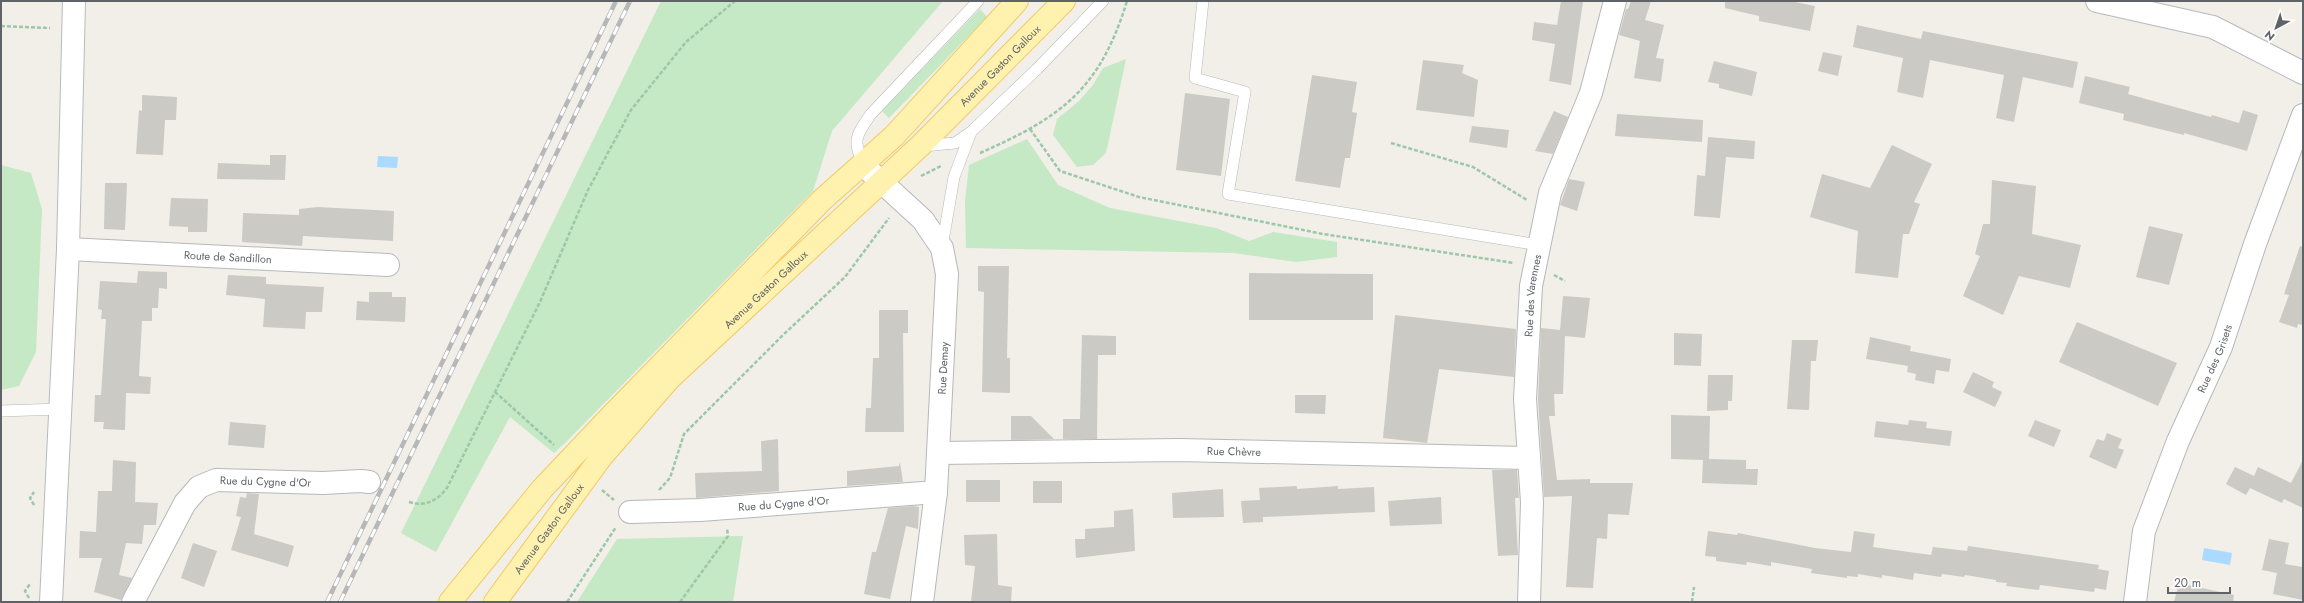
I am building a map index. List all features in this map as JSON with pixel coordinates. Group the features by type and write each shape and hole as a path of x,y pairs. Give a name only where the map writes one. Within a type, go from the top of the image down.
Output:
{"main road":[{"name":"Avenue Gaston Galloux","path":"613,414 822,200 894,136 1017,1"},
{"name":"Avenue Gaston Galloux","path":"495,602 602,456 669,379 920,146 1064,1"},
{"path":"450,602 542,489 613,414"},
{"path":"469,602 613,414"}],"street":[{"path":"51,602 68,249 74,1"},
{"name":"Rue des Varennes","path":"1529,602 1532,502 1525,399 1531,286 1550,193 1591,93 1615,1"},
{"path":"2097,1 2213,27 2303,73"},
{"name":"Rue des Grisets","path":"2135,602 2144,531 2175,447 2221,347 2255,244 2303,115"},
{"name":"Rue Demay","path":"863,165 880,183 918,216 942,248 947,274 936,492 922,602"},
{"name":"Route de Sandillon","path":"68,249 388,265"},
{"name":"Rue Chèvre","path":"938,453 1178,450 1529,458"},
{"name":"Rue du Cygne d'Or","path":"133,602 185,503 199,487 216,480 323,483 369,482"},
{"name":"Rue du Cygne d'Or","path":"630,512 725,508 936,492"}],"lane":[{"path":"863,165 856,147 858,133 871,114 978,1"},
{"path":"920,146 955,143 971,132 1037,69 1103,1"},
{"path":"1203,1 1195,78 1246,92 1228,194 1539,245"},
{"path":"942,248 954,177 971,132"},
{"path":"1,411 60,409"}],"path":[{"path":"409,502 424,505 433,502 442,495 540,302 588,190 631,110 686,42 735,1"},
{"path":"974,155 1018,136 1058,112 1072,101 1108,53 1120,26 1127,1"},
{"path":"1,26 50,28"},
{"path":"1391,143 1473,167 1546,212"},
{"path":"918,177 943,165"},
{"path":"655,492 670,478 684,434 845,277 886,223"},
{"path":"495,392 559,449"},
{"path":"680,602 728,536 725,508"},
{"path":"567,602 614,530 630,512"},
{"path":"1692,602 1694,587"}],"green space":[{"path":"661,1 943,1 832,131 813,191 565,443 554,453 510,417 436,552 401,533"},
{"path":"980,9 987,17 889,118 882,111"},
{"path":"1126,59 1106,153 1093,165 1077,167 1053,135 1057,119 1079,101 1093,85 1103,68"},
{"path":"1027,139 1058,185 1110,208 1216,228 1249,241 1273,232 1337,242 1337,257 1296,262 1234,253 966,248 965,201 969,165"},
{"path":"1,165 31,173 42,209 36,352 19,386 1,390"},
{"path":"743,536 733,602 577,602 617,539"}],"water":[{"path":"378,156 398,157 397,168 377,167"},
{"path":"2204,548 2232,553 2230,565 2202,560"}],"building":[{"path":"1561,1 1583,1 1571,85 1549,81 1555,44 1532,40 1534,22 1557,25"},
{"path":"1631,1 1651,1 1645,20 1664,25 1656,58 1664,59 1661,82 1634,78 1640,41 1619,35 1626,9 1628,9"},
{"path":"1725,1 1790,1 1815,6 1810,31 1759,21 1759,16 1725,8"},
{"path":"1857,25 1921,39 1923,31 2078,62 2073,88 2023,77 2014,122 1996,118 2004,75 1930,60 1923,98 1897,92 1903,58 1853,47"},
{"path":"1823,52 1842,56 1838,76 1818,71"},
{"path":"1423,60 1464,65 1462,73 1478,80 1474,117 1416,110"},
{"path":"1714,61 1757,72 1752,96 1719,88 1719,84 1708,82"},
{"path":"1312,75 1357,82 1352,112 1357,113 1350,158 1345,158 1340,188 1295,181"},
{"path":"2085,76 2130,87 2128,94 2211,117 2212,115 2239,123 2243,110 2258,115 2247,151 2184,133 2184,135 2123,120 2124,114 2079,103"},
{"path":"1185,93 1230,99 1221,176 1176,170"},
{"path":"142,95 177,97 176,120 165,120 163,155 136,154 139,110 142,111"},
{"path":"1554,111 1568,117 1553,154 1535,151"},
{"path":"1617,114 1703,120 1702,142 1615,136"},
{"path":"1472,126 1509,130 1507,148 1469,142"},
{"path":"1708,137 1755,141 1754,159 1726,157 1720,218 1694,216 1697,175 1705,176"},
{"path":"1892,145 1932,164 1914,202 1920,204 1909,234 1903,234 1898,278 1855,273 1858,231 1810,217 1822,174 1870,188"},
{"path":"270,155 286,155 285,180 217,179 218,163 270,165"},
{"path":"1569,179 1585,182 1577,211 1560,205"},
{"path":"1992,180 2036,186 2032,234 2081,245 2070,288 2019,276 2003,315 1963,296 1980,256 1975,254 1983,224 1990,224"},
{"path":"105,183 127,183 125,230 104,229"},
{"path":"171,198 208,199 207,232 188,232 188,227 169,226"},
{"path":"318,207 394,211 393,241 303,236 302,246 242,242 243,213 299,215 299,209"},
{"path":"2149,226 2183,234 2169,285 2136,277"},
{"path":"2300,246 2303,247 2303,325 2298,324 2297,328 2279,322 2289,295 2284,294"},
{"path":"978,266 1009,266 1007,358 1010,358 1010,393 982,392 984,292 978,291"},
{"path":"138,271 167,272 167,289 159,288 158,308 152,308 152,321 142,321 139,376 151,377 150,394 126,393 125,430 103,429 104,422 94,422 95,395 101,395 106,319 101,319 102,310 98,309 100,281 137,283"},
{"path":"1249,273 1373,274 1373,320 1249,320"},
{"path":"228,275 266,277 266,284 324,287 322,312 306,312 305,329 263,327 265,299 226,295"},
{"path":"369,292 392,292 392,297 406,297 405,322 356,320 357,301 369,302"},
{"path":"1563,296 1590,298 1585,338 1565,336 1563,394 1554,394 1555,416 1549,416 1557,480 1590,479 1590,483 1633,483 1629,515 1608,514 1607,539 1597,538 1593,588 1566,587 1572,496 1544,497 1538,399 1541,328 1560,330"},
{"path":"879,310 908,310 908,333 903,333 904,432 865,432 866,408 871,408 873,358 879,358"},
{"path":"1395,315 1516,329 1514,377 1439,369 1427,443 1383,438"},
{"path":"2077,322 2177,363 2158,406 2059,362"},
{"path":"1674,333 1702,334 1701,366 1674,365"},
{"path":"1082,335 1116,336 1116,355 1098,355 1097,439 1063,439 1063,419 1080,419"},
{"path":"1870,337 1911,346 1910,351 1951,359 1949,372 1936,370 1934,384 1915,380 1916,374 1907,372 1908,366 1866,359"},
{"path":"1792,340 1818,340 1816,361 1811,361 1809,410 1787,409"},
{"path":"1973,372 1994,382 1992,387 2002,392 1995,407 1963,392"},
{"path":"1708,375 1733,375 1732,401 1728,401 1728,410 1707,411"},
{"path":"1295,395 1326,395 1325,414 1295,413"},
{"path":"1671,415 1710,416 1709,459 1746,460 1746,469 1758,469 1757,485 1702,483 1703,460 1671,459"},
{"path":"1011,416 1031,416 1054,439 1011,440"},
{"path":"1909,420 1927,422 1926,428 1952,431 1950,446 1874,437 1876,421 1908,425"},
{"path":"2035,420 2061,430 2054,447 2028,436"},
{"path":"230,422 266,425 264,448 228,445"},
{"path":"2107,433 2122,439 2118,448 2124,450 2116,469 2089,457 2097,439 2104,441"},
{"path":"778,439 779,491 696,498 695,473 762,471 761,441"},
{"path":"113,460 136,462 135,502 158,503 156,525 144,525 142,544 126,543 119,575 132,578 121,600 94,592 102,558 79,558 80,531 96,532 98,491 112,491"},
{"path":"2303,460 2303,508 2284,499 2282,503 2250,488 2246,495 2226,484 2235,467 2254,476 2258,467 2291,483"},
{"path":"900,462 903,482 847,486 847,471 899,466"},
{"path":"1492,470 1517,470 1519,498 1515,498 1518,555 1498,556"},
{"path":"966,480 1000,480 1000,502 966,502"},
{"path":"1033,481 1062,481 1062,503 1033,503"},
{"path":"1297,486 1297,489 1338,486 1338,489 1374,487 1375,512 1263,517 1263,522 1243,523 1241,501 1260,500 1259,488"},
{"path":"1223,489 1224,517 1173,518 1172,493"},
{"path":"247,493 259,494 254,534 294,546 288,567 231,550 241,517 236,516 240,497 246,498"},
{"path":"1441,497 1442,524 1390,526 1388,501"},
{"path":"919,507 918,529 906,526 890,599 864,594 872,552 876,552 888,508"},
{"path":"1133,509 1135,551 1076,558 1075,539 1085,539 1085,529 1114,527 1114,511"},
{"path":"1708,531 1737,535 1738,533 1815,548 1851,552 1854,531 1875,534 1873,547 1931,555 1933,547 1967,551 1968,546 2099,565 2098,569 2109,571 2106,590 2095,588 2094,592 2040,585 2039,590 2006,586 2007,583 1996,582 1996,580 1965,575 1964,577 1942,574 1941,577 1914,573 1913,580 1882,575 1882,578 1858,574 1858,577 1847,576 1847,578 1811,573 1812,569 1771,562 1771,566 1747,562 1746,565 1716,561 1716,557 1705,556"},
{"path":"997,534 998,585 1012,587 1011,602 971,602 975,566 965,565 964,535"},
{"path":"2269,539 2289,543 2285,564 2303,567 2303,600 2273,594 2277,573 2262,570"},
{"path":"193,543 217,551 204,587 181,578"},
{"path":"2179,583 2234,595 2233,602 2174,602"}],"railway":[{"path":"327,602 616,1"},
{"path":"340,602 630,1"}]}
